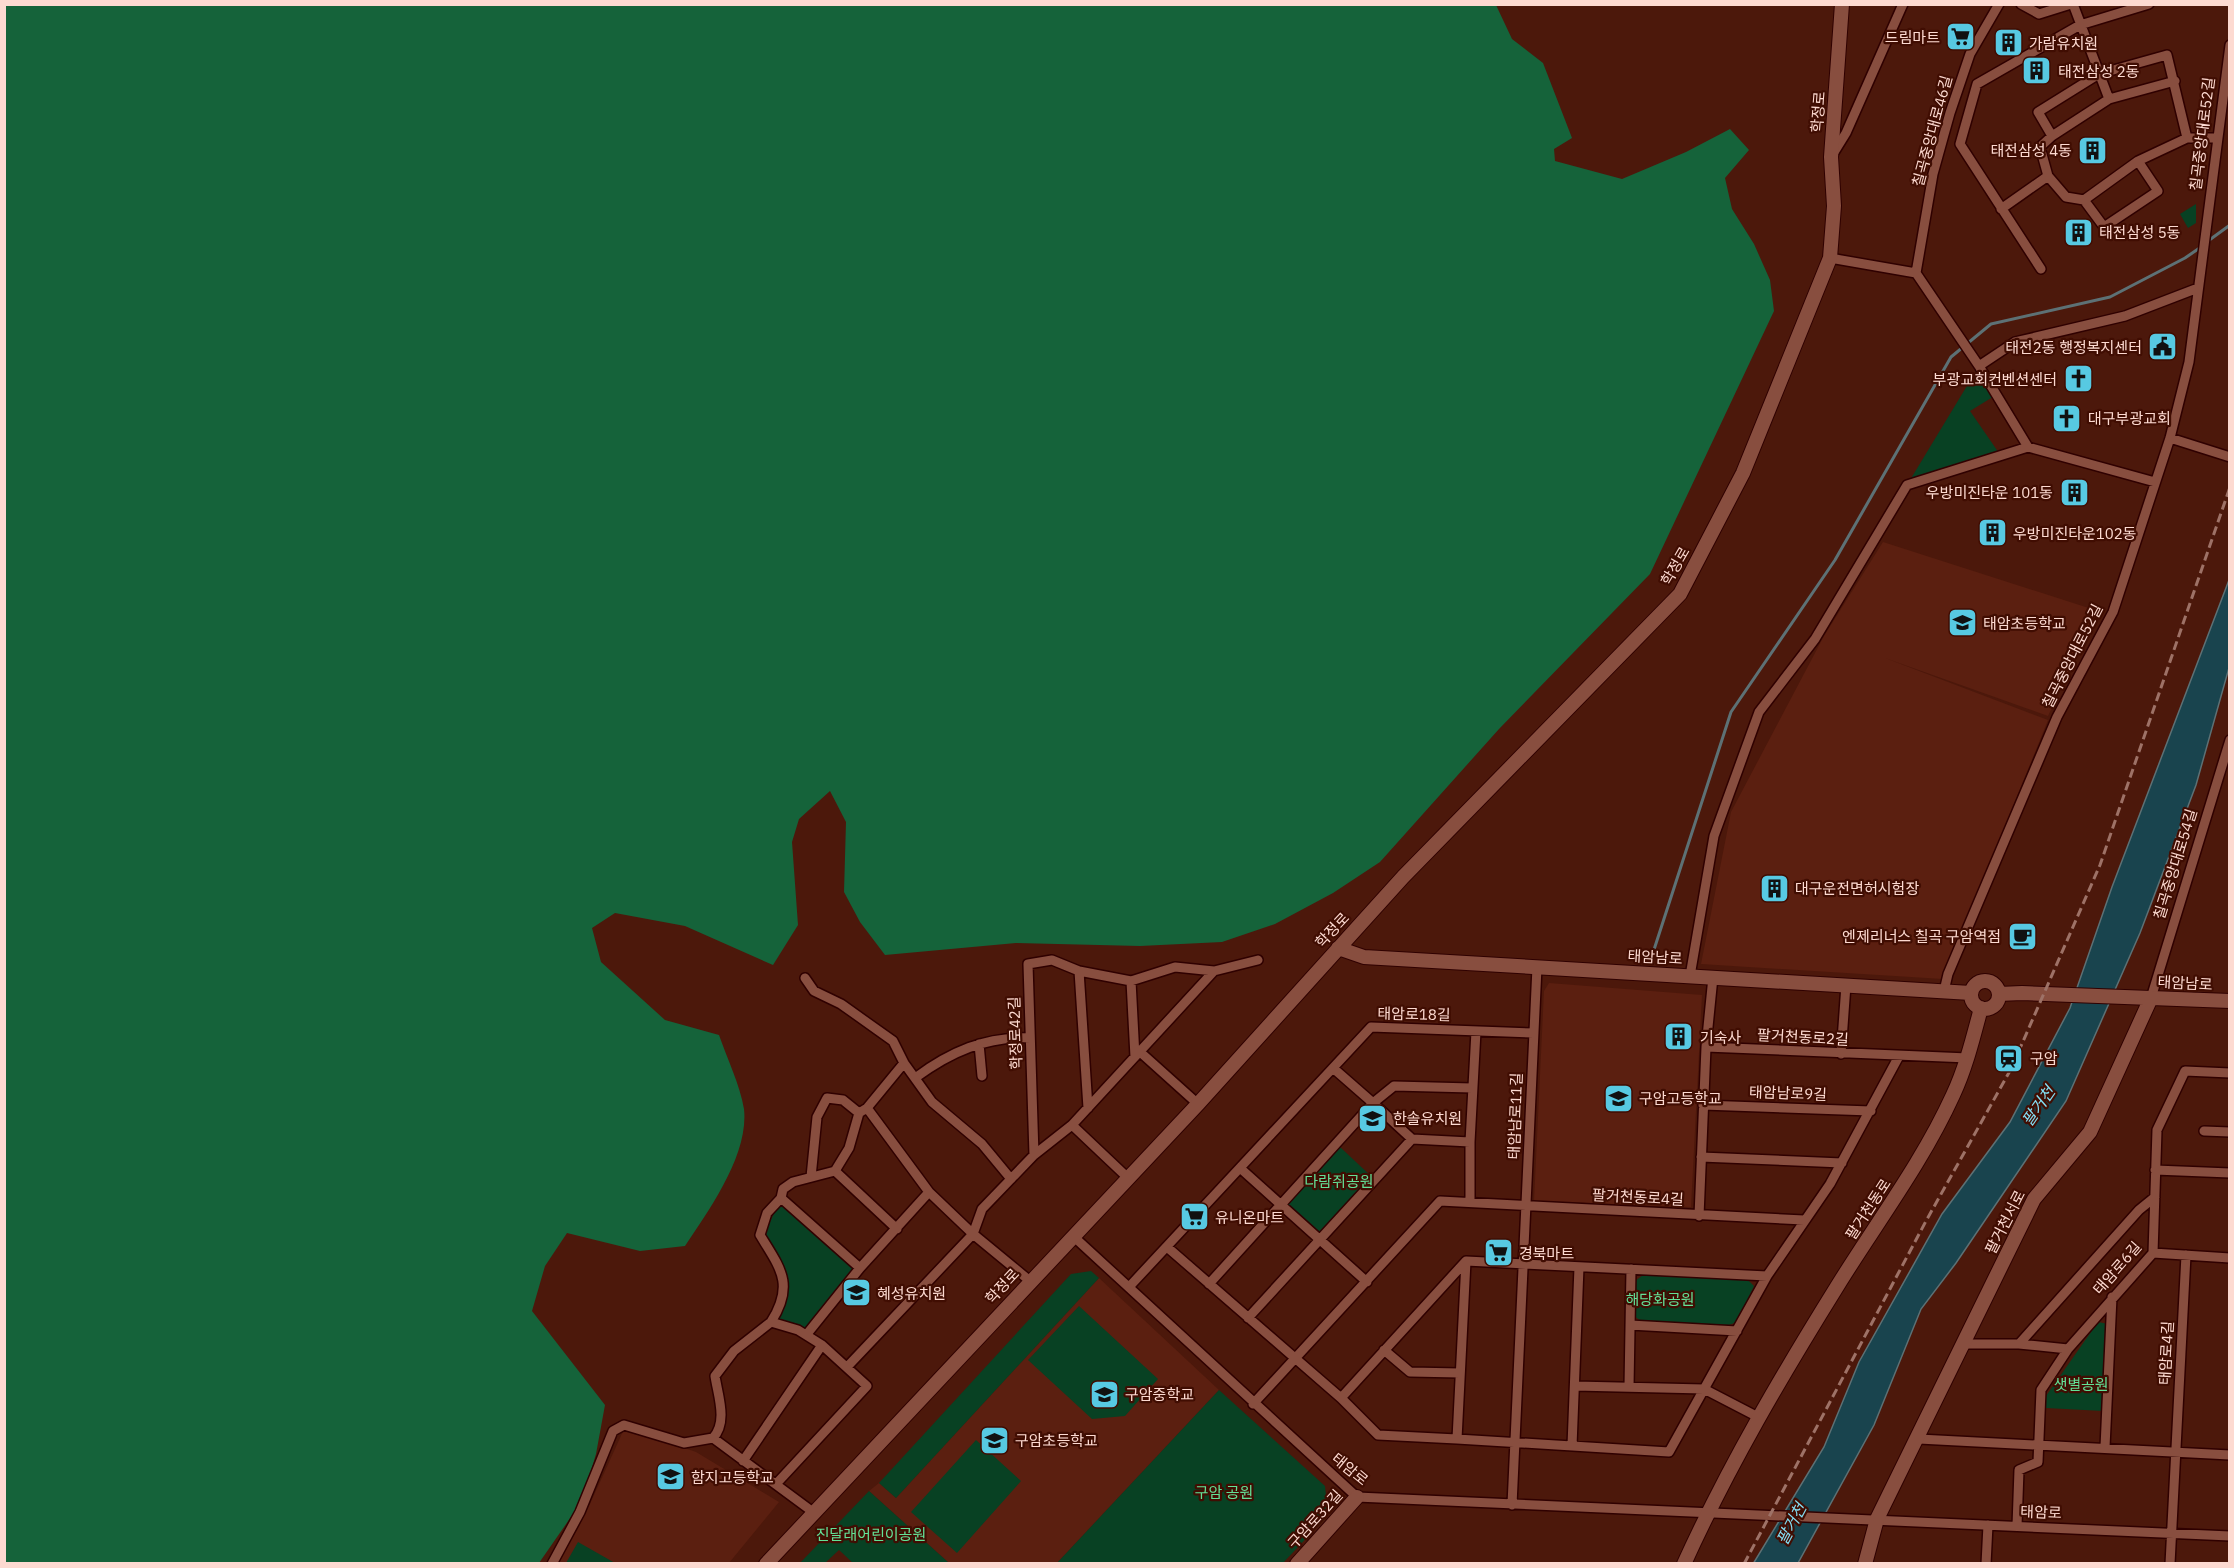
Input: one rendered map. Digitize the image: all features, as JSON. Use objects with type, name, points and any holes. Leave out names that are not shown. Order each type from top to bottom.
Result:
[{"type":"main road","name":"학정로","points":[[766,1563],[1198,1104],[1403,877],[1680,594],[1743,473],[1830,258],[1834,206],[1831,157],[1842,4]]},
{"type":"main road","name":"태암남로","points":[[1338,948],[1364,957],[1971,993]]},
{"type":"main road","points":[[1988,982],[1995,986],[1999,994],[1993,1007],[1981,1008],[1973,1002],[1971,993],[1979,983],[1988,982]]},
{"type":"main road","name":"태암남로","points":[[1999,994],[2229,1001]]},
{"type":"main road","name":"팔거천서로","points":[[1865,1563],[1877,1519],[1919,1439],[2034,1199],[2090,1132],[2145,998]]},
{"type":"main road","name":"팔거천동로","points":[[1684,1563],[1706,1515],[1760,1418],[1839,1284],[1892,1204],[1953,1095],[1968,1058],[1981,1008]]},
{"type":"main road","name":"구암로32길","points":[[1297,1563],[1357,1497]]},
{"type":"street","points":[[1831,157],[1846,133],[1904,4]]},
{"type":"street","name":"칠곡중앙대로46길","points":[[1916,273],[1933,174],[1950,113],[1970,54],[1998,4]]},
{"type":"street","points":[[2021,4],[2039,14],[2072,4],[2109,99]]},
{"type":"street","points":[[2041,269],[1960,144],[1977,84],[2080,25],[2149,4]]},
{"type":"street","name":"칠곡중앙대로52길","points":[[1944,991],[1948,974],[2057,717],[2113,612],[2170,438],[2189,362],[2229,45]]},
{"type":"street","points":[[2052,136],[2038,112],[2099,74],[2167,55],[2187,138]]},
{"type":"street","points":[[2138,161],[2158,191],[2104,227],[2084,200],[2066,197],[2048,176],[2040,147],[2052,136],[2109,99],[2175,81]]},
{"type":"street","points":[[2219,123],[2229,124]]},
{"type":"street","points":[[2084,200],[2138,161],[2187,138],[2217,138]]},
{"type":"street","points":[[2001,209],[2048,176]]},
{"type":"street","points":[[1830,258],[1916,273],[1979,366],[2028,447]]},
{"type":"street","points":[[1979,366],[2015,342],[2125,316],[2198,288]]},
{"type":"street","points":[[2170,438],[2229,457]]},
{"type":"street","points":[[1690,976],[1714,836],[1758,712],[1815,639],[1907,485],[2028,447],[2155,482]]},
{"type":"street","name":"칠곡중앙대로54길","points":[[2145,998],[2229,740]]},
{"type":"street","name":"학정로42길","points":[[1034,1155],[1028,964],[1052,960],[1078,971],[1131,981],[1175,967],[1214,971]]},
{"type":"street","points":[[847,1367],[973,1234],[982,1209],[1034,1155],[1072,1125],[1214,971],[1258,960]]},
{"type":"street","name":"태암남로11길","points":[[1512,1505],[1537,967]]},
{"type":"street","points":[[1078,971],[1088,1108]]},
{"type":"street","points":[[1699,1216],[1706,1047],[1713,977]]},
{"type":"street","points":[[806,978],[814,991],[841,1004],[893,1041],[904,1063],[932,1102],[982,1144],[1011,1179]]},
{"type":"street","points":[[1131,981],[1137,1054],[1198,1104]]},
{"type":"street","points":[[1841,1054],[1846,985]]},
{"type":"street","name":"태암로18길","points":[[1129,1287],[1371,1027],[1534,1033]]},
{"type":"street","points":[[1470,1201],[1470,1142],[1476,1031]]},
{"type":"street","points":[[915,1078],[944,1056],[979,1044],[1010,1037],[1030,1038]]},
{"type":"street","points":[[979,1044],[982,1076]]},
{"type":"street","name":"팔거천동로2길","points":[[1706,1047],[1968,1058]]},
{"type":"street","points":[[1167,1247],[1341,1398],[1378,1435],[1669,1452],[1767,1276],[1842,1163],[1899,1056]]},
{"type":"street","points":[[552,1563],[580,1512],[613,1431],[624,1425],[684,1443],[712,1437],[720,1430],[721,1414],[715,1376],[734,1351],[771,1322],[784,1293],[784,1275],[760,1235],[767,1213],[781,1198],[783,1189],[793,1182],[835,1171],[849,1148],[863,1110],[904,1063]]},
{"type":"street","points":[[1333,1068],[1412,1140],[1470,1142]]},
{"type":"street","name":"태암로6길","points":[[2017,1526],[2019,1470],[2038,1462],[2041,1390],[2067,1349],[2153,1253],[2157,1130],[2185,1071],[2229,1073]]},
{"type":"street","points":[[1209,1284],[1373,1103],[1394,1086],[1472,1088]]},
{"type":"street","points":[[811,1178],[817,1117],[827,1098],[843,1100],[863,1110],[930,1192],[973,1234],[1029,1281]]},
{"type":"street","name":"태암남로9길","points":[[1703,1105],[1871,1111]]},
{"type":"street","points":[[1072,1125],[1128,1178]]},
{"type":"street","points":[[2204,1131],[2229,1132]]},
{"type":"street","points":[[1248,1318],[1412,1140]]},
{"type":"street","points":[[1701,1157],[1842,1163]]},
{"type":"street","points":[[1239,1168],[1367,1282]]},
{"type":"street","points":[[2155,1170],[2229,1173]]},
{"type":"street","points":[[835,1171],[897,1228]]},
{"type":"street","points":[[807,1334],[860,1268],[930,1192]]},
{"type":"street","points":[[2019,1344],[2139,1210],[2155,1197]]},
{"type":"street","points":[[781,1198],[860,1268]]},
{"type":"street","name":"팔거천동로4길","points":[[1253,1404],[1440,1201],[1804,1220]]},
{"type":"street","name":"태암로","points":[[1072,1236],[1357,1497],[1706,1515],[1877,1519],[2229,1536]]},
{"type":"street","points":[[2153,1253],[2229,1258]]},
{"type":"street","name":"태암로4길","points":[[2170,1563],[2186,1255]]},
{"type":"street","points":[[1466,1261],[1523,1266],[1767,1276]]},
{"type":"street","points":[[1341,1398],[1466,1261]]},
{"type":"street","points":[[1457,1439],[1466,1261]]},
{"type":"street","points":[[1572,1446],[1580,1267]]},
{"type":"street","points":[[1629,1387],[1631,1269]]},
{"type":"street","points":[[2105,1447],[2112,1297]]},
{"type":"street","points":[[771,1322],[807,1334],[867,1386],[777,1483]]},
{"type":"street","points":[[1630,1325],[1737,1331]]},
{"type":"street","points":[[1963,1344],[2019,1344],[2067,1349]]},
{"type":"street","points":[[743,1461],[822,1345]]},
{"type":"street","points":[[1384,1350],[1410,1372],[1460,1373]]},
{"type":"street","points":[[1575,1386],[1704,1389],[1760,1418]]},
{"type":"street","points":[[712,1437],[777,1483],[813,1512]]},
{"type":"street","points":[[1919,1439],[2229,1455]]},
{"type":"street","points":[[1986,1563],[1988,1525]]},
{"type":"shaded area","name":"대구운전면허시험장","points":[[1883,542],[2098,611],[2048,716],[1885,658],[2048,720],[1943,979],[1701,964],[1731,812],[1824,636]]},
{"type":"shaded area","name":"구암고등학교","points":[[1549,983],[1702,995],[1691,1207],[1534,1201],[1544,991]]},
{"type":"shaded area","points":[[1099,1278],[1219,1390],[1057,1563],[949,1563],[869,1491],[879,1483],[896,1498]]},
{"type":"shaded area","name":"함지고등학교","points":[[625,1427],[696,1452],[779,1502],[729,1563],[557,1564],[590,1504]]},
{"type":"green space","points":[[5,5],[1496,5],[1512,39],[1543,63],[1572,138],[1554,149],[1555,161],[1622,179],[1686,152],[1730,129],[1749,150],[1725,178],[1732,209],[1754,244],[1770,280],[1774,311],[1650,574],[1499,729],[1380,862],[1333,893],[1275,924],[1222,942],[1140,946],[1016,943],[885,955],[860,922],[844,892],[846,822],[830,791],[799,819],[792,842],[798,925],[773,965],[685,926],[615,913],[592,928],[601,962],[665,1020],[719,1035],[742,1100],[744,1127],[734,1163],[716,1199],[685,1246],[640,1251],[567,1233],[545,1266],[532,1311],[605,1405],[596,1454],[582,1501],[539,1563],[5,1564]]},
{"type":"green space","points":[[2196,204],[2196,223],[2188,228],[2180,214]]},
{"type":"green space","points":[[1979,366],[1996,395],[1970,411],[2001,456],[1907,485]]},
{"type":"green space","name":"다람쥐공원","points":[[1339,1146],[1373,1178],[1320,1235],[1286,1206]]},
{"type":"green space","points":[[780,1202],[856,1269],[806,1329],[774,1319],[784,1294],[763,1235]]},
{"type":"green space","points":[[1091,1271],[1099,1278],[896,1498],[879,1483],[1071,1274]]},
{"type":"green space","name":"해당화공원","points":[[1643,1275],[1747,1279],[1754,1286],[1737,1322],[1729,1325],[1644,1323],[1634,1316],[1635,1281]]},
{"type":"green space","points":[[1079,1306],[1158,1379],[1125,1416],[1092,1419],[1028,1360]]},
{"type":"green space","name":"샛별공원","points":[[2098,1322],[2108,1324],[2103,1411],[2046,1408],[2046,1396]]},
{"type":"green space","name":"구암 공원","points":[[1219,1390],[1325,1486],[1328,1515],[1283,1563],[1057,1563]]},
{"type":"green space","points":[[976,1440],[1021,1481],[957,1553],[911,1512]]},
{"type":"green space","name":"진달래어린이공원","points":[[869,1491],[949,1563],[853,1563],[839,1550],[825,1563],[800,1563]]},
{"type":"green space","points":[[578,1542],[615,1563],[566,1563]]},
{"type":"water","name":"팔거천","points":[[2229,580],[2229,668],[2196,785],[2140,933],[2066,1101],[1956,1263],[1921,1309],[1874,1425],[1798,1563],[1753,1564],[1824,1447],[1859,1362],[1942,1214],[2010,1122],[2070,1008],[2112,887]]},
{"type":"waterway","points":[[2208,241],[2230,225]]},
{"type":"waterway","points":[[1650,962],[1731,712],[1835,560],[1951,357],[1991,324],[2110,297],[2185,258],[2201,247]]},
{"type":"railway","points":[[1744,1564],[1926,1221],[2011,1069],[2100,865],[2230,487]]},
{"type":"place","name":"드림마트","points":[[1961,37]]},
{"type":"place","name":"가람유치원","points":[[2008,43]]},
{"type":"place","name":"태전삼성 2동","points":[[2037,71]]},
{"type":"place","name":"태전삼성 4동","points":[[2093,150]]},
{"type":"place","name":"태전삼성 5동","points":[[2078,232]]},
{"type":"place","name":"태전2동 행정복지센터","points":[[2163,347]]},
{"type":"place","name":"부광교회컨벤션센터","points":[[2078,379]]},
{"type":"place","name":"대구부광교회","points":[[2067,418]]},
{"type":"place","name":"우방미진타운 101동","points":[[2074,492]]},
{"type":"place","name":"우방미진타운102동","points":[[1992,533]]},
{"type":"place","name":"태암초등학교","points":[[1962,623]]},
{"type":"place","name":"대구운전면허시험장","points":[[1774,888]]},
{"type":"place","name":"엔제리너스 칠곡 구암역점","points":[[2022,936]]},
{"type":"place","name":"기숙사","points":[[1679,1037]]},
{"type":"place","name":"구암","points":[[2009,1058]]},
{"type":"place","name":"구암고등학교","points":[[1618,1098]]},
{"type":"place","name":"한솔유치원","points":[[1372,1118]]},
{"type":"place","name":"유니온마트","points":[[1194,1217]]},
{"type":"place","name":"경북마트","points":[[1498,1253]]},
{"type":"place","name":"혜성유치원","points":[[856,1293]]},
{"type":"place","name":"구암중학교","points":[[1104,1394]]},
{"type":"place","name":"구암초등학교","points":[[994,1440]]},
{"type":"place","name":"함지고등학교","points":[[670,1477]]}]
